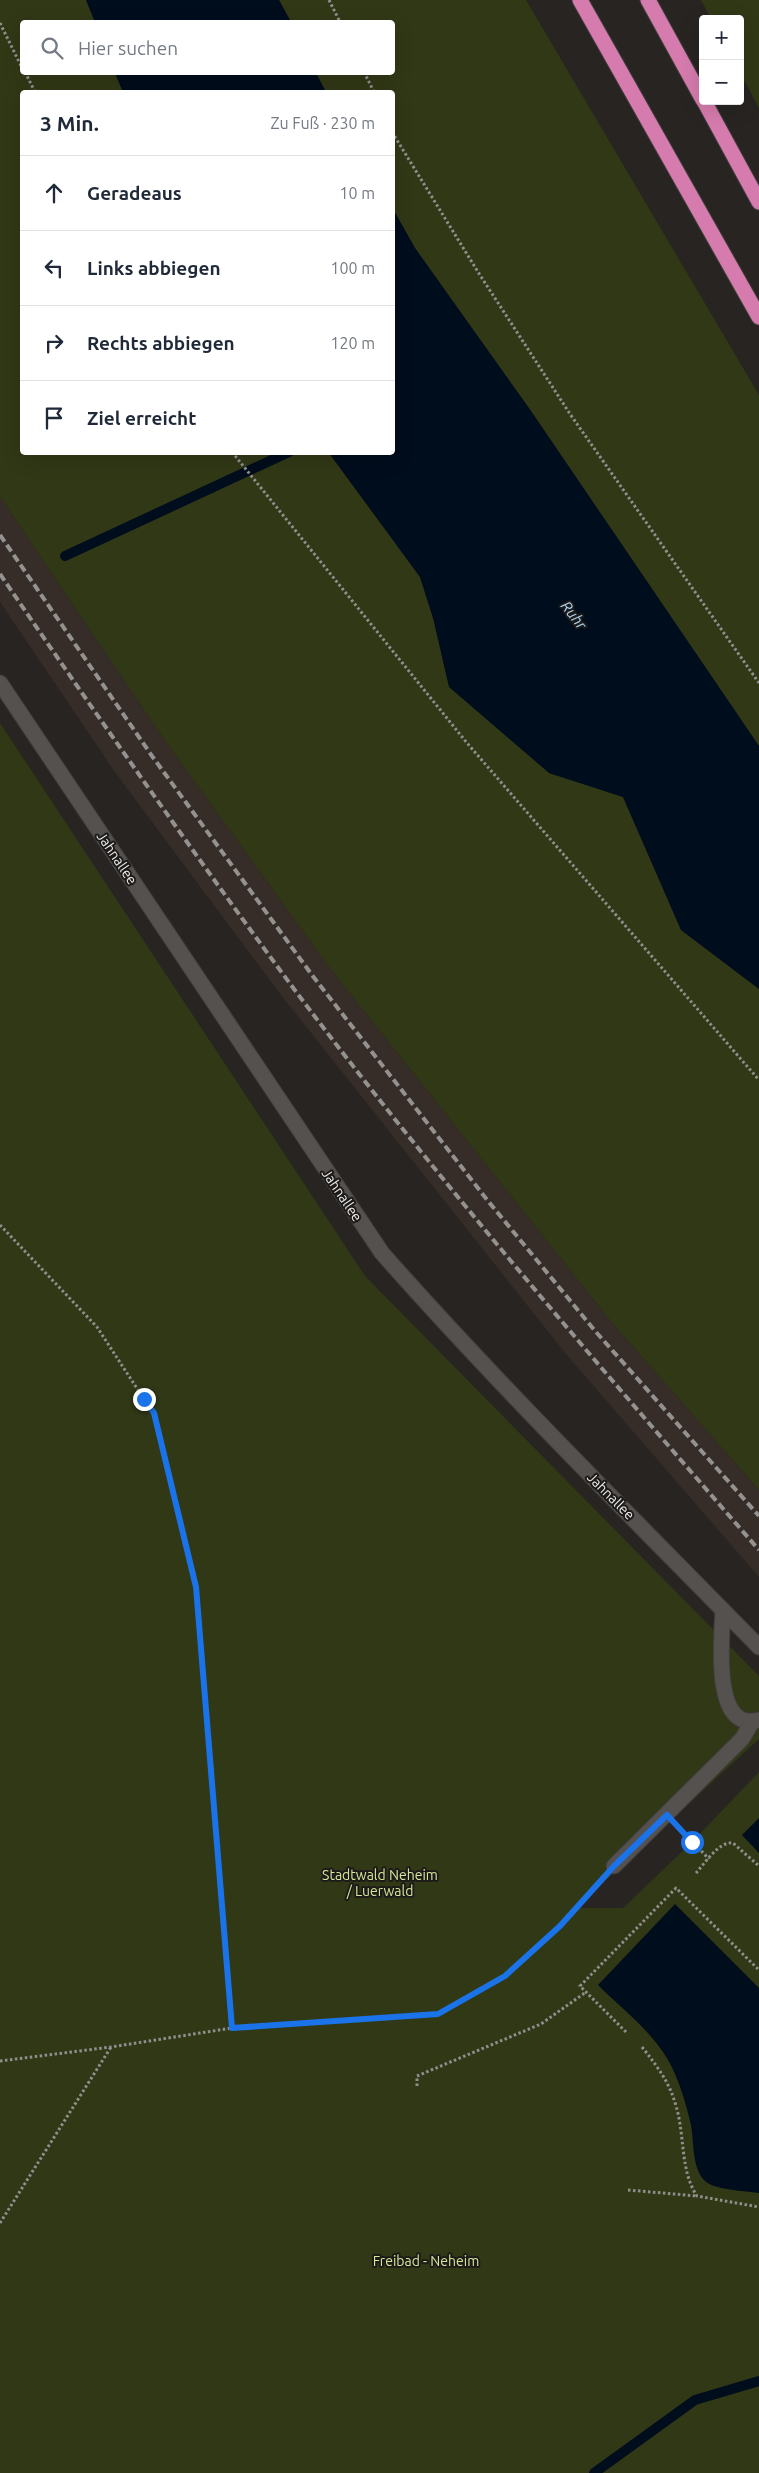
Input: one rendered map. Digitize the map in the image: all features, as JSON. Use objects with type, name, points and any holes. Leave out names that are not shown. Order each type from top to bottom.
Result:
[{"type":"highway","points":[[580,0],[759,317]]},
{"type":"highway","points":[[648,0],[699,93]]},
{"type":"highway","points":[[706,105],[759,202]]},
{"type":"street","name":"Jahnallee","points":[[0,683],[382,1253],[422,1299],[586,1472],[759,1647]]},
{"type":"street","points":[[614,1866],[742,1739],[756,1721],[737,1716],[726,1700],[720,1670],[723,1610]]},
{"type":"path","points":[[329,0],[339,20]]},
{"type":"path","points":[[0,23],[20,64]]},
{"type":"path","points":[[26,75],[34,90]]},
{"type":"path","points":[[366,75],[373,90]]},
{"type":"path","points":[[395,137],[478,272],[570,414],[759,683]]},
{"type":"path","points":[[234,455],[467,743],[759,1080]]},
{"type":"path","points":[[0,1225],[96,1327],[154,1413],[196,1587],[232,2028]]},
{"type":"path","points":[[667,1815],[709,1859]]},
{"type":"path","points":[[696,1873],[725,1843],[733,1843],[759,1866]]},
{"type":"path","points":[[0,2061],[111,2047],[232,2028],[438,2014],[505,1976],[560,1926],[614,1866]]},
{"type":"path","points":[[626,2032],[580,1986],[676,1888],[759,1970]]},
{"type":"path","points":[[417,2086],[417,2076],[541,2024],[586,1992]]},
{"type":"path","points":[[0,2223],[111,2047]]},
{"type":"path","points":[[642,2047],[659,2068],[672,2093],[680,2122],[689,2184],[697,2196]]},
{"type":"path","points":[[628,2190],[697,2196],[759,2207]]},
{"type":"shaded area","points":[[0,497],[168,745],[329,967],[613,1324],[759,1490],[759,1577],[566,1354],[281,995],[117,775],[0,602]]},
{"type":"green space","points":[[0,0],[86,0],[94,20],[20,20],[20,75],[116,75],[122,90],[20,90],[20,455],[330,455],[420,577],[433,618],[549,773],[623,797],[681,930],[759,989],[759,1490],[613,1324],[329,967],[168,745],[0,497]]},
{"type":"green space","points":[[279,0],[526,0],[759,395],[759,746],[531,411],[415,248],[395,213],[395,90],[325,90],[317,75],[395,75],[395,20],[290,20]]},
{"type":"green space","points":[[701,0],[759,0],[759,108],[744,80],[744,15],[709,15]]},
{"type":"green space","points":[[0,723],[365,1276],[759,1676],[759,1739],[576,1908],[623,1908],[692,1842],[759,1772],[759,2473],[0,2473]]},
{"type":"water","points":[[86,0],[279,0],[290,20],[94,20]]},
{"type":"water","points":[[116,75],[317,75],[325,90],[122,90]]},
{"type":"water","name":"Ruhr","points":[[395,213],[415,248],[531,411],[759,746],[759,989],[681,930],[623,797],[549,773],[449,687],[433,618],[420,577],[330,455],[395,455]]},
{"type":"water","points":[[759,1818],[759,1853],[742,1835]]},
{"type":"water","points":[[675,1904],[759,1988],[759,2193],[714,2186],[700,2175],[695,2161],[691,2125],[684,2099],[678,2080],[668,2060],[641,2026],[598,1985]]},
{"type":"waterway","points":[[65,556],[283,455]]},
{"type":"waterway","points":[[594,2473],[695,2400],[759,2381]]},
{"type":"railway","points":[[0,535],[152,756],[312,975],[488,1201],[596,1332],[759,1516]]},
{"type":"railway","points":[[0,574],[107,730],[180,832],[291,985],[347,1058],[520,1272],[759,1550]]},
{"type":"route","points":[[144,1399],[154,1413],[196,1587],[232,2028],[438,2014],[505,1976],[560,1926],[614,1866],[667,1815],[692,1842]]},
{"type":"park label","name":"Stadtwald Neheim / Luerwald","points":[[380,1884]]},
{"type":"park label","name":"Freibad - Neheim","points":[[426,2261]]}]
